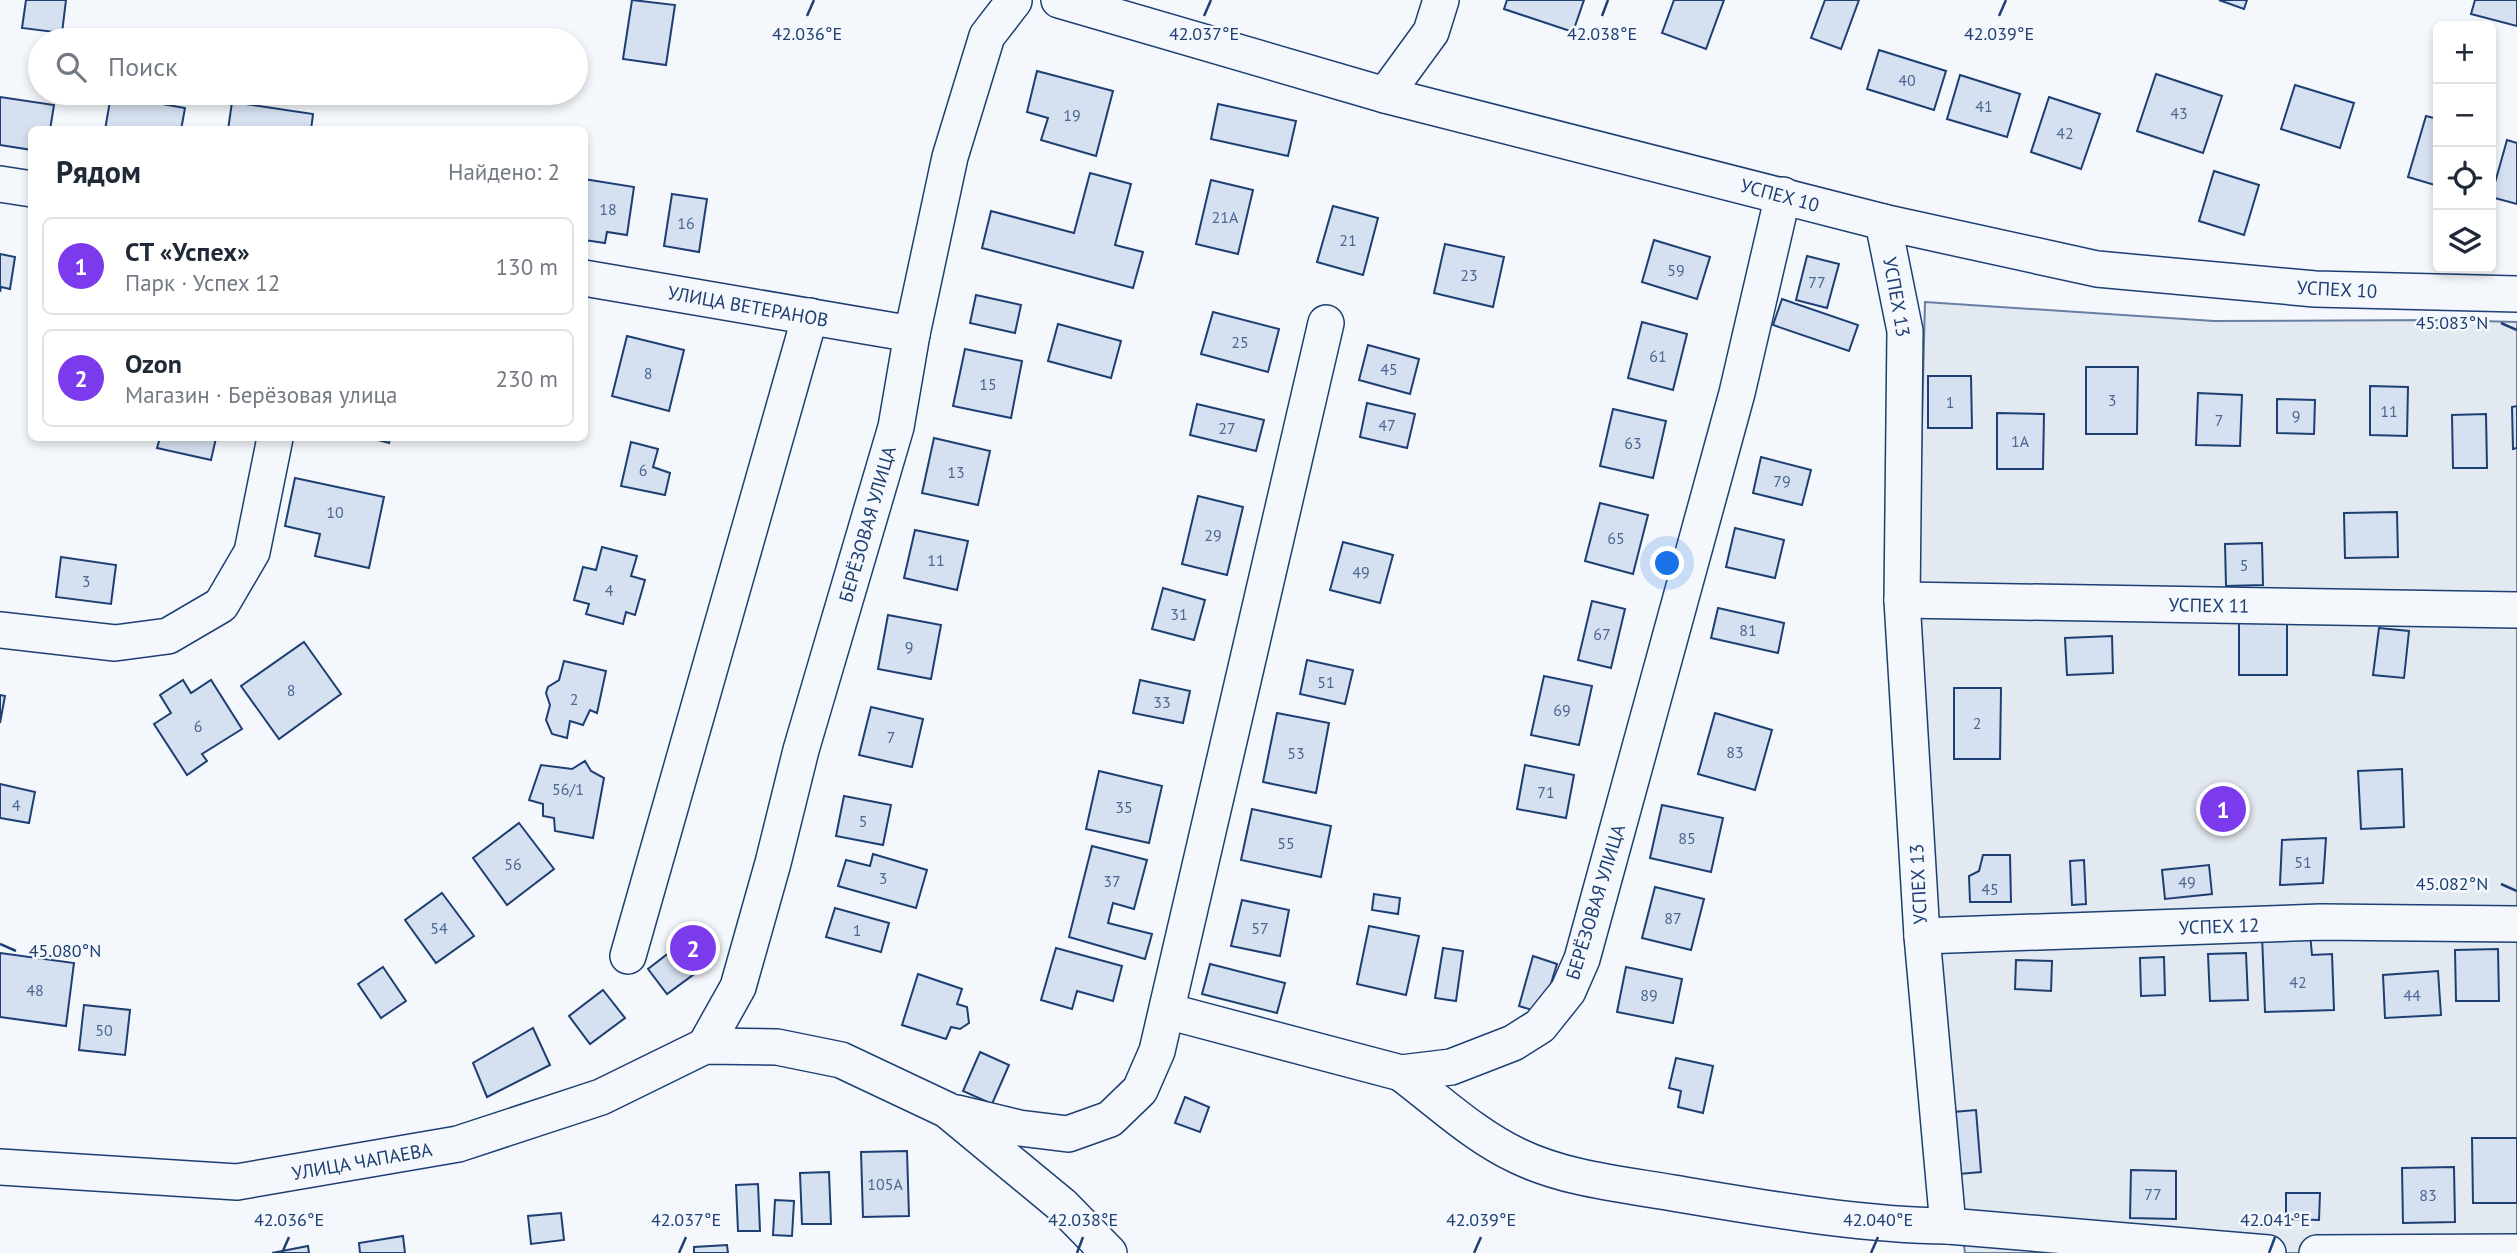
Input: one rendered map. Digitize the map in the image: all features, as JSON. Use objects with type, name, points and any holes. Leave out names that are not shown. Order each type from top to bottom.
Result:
[{"type":"street","points":[[1014,0],[1040,0]]},
{"type":"street","name":"БЕРЁЗОВАЯ УЛИЦА","points":[[705,1046],[738,987],[801,750],[896,427],[912,334],[950,157],[987,36],[1014,0]]},
{"type":"street","name":"УСПЕХ 10","points":[[1059,0],[1385,95],[1883,222],[2097,269],[2315,289],[2517,294]]},
{"type":"street","points":[[1385,95],[1431,32],[1441,0]]},
{"type":"street","points":[[0,184],[28,188]]},
{"type":"street","name":"БЕРЁЗОВАЯ УЛИЦА","points":[[1167,1011],[1401,1073],[1451,1067],[1513,1043],[1540,1026],[1568,991],[1582,959],[1737,393],[1783,195]]},
{"type":"street","name":"УСПЕХ 13","points":[[1883,222],[1905,331],[1902,600],[1922,936],[1948,1226]]},
{"type":"street","name":"УЛИЦА ВЕТЕРАНОВ","points":[[588,279],[912,334]]},
{"type":"street","points":[[628,956],[810,316]]},
{"type":"street","points":[[705,1046],[778,1047],[841,1060],[947,1110],[1019,1128],[1068,1134],[1110,1119],[1140,1090],[1157,1051],[1167,1011],[1326,323]]},
{"type":"street","points":[[0,630],[115,643],[168,636],[221,605],[252,552],[274,441]]},
{"type":"street","name":"УСПЕХ 11","points":[[1902,600],[2517,610]]},
{"type":"street","name":"УСПЕХ 12","points":[[1922,936],[2321,922],[2517,924]]},
{"type":"street","name":"УЛИЦА ЧАПАЕВА","points":[[0,1167],[237,1182],[389,1156],[458,1144],[601,1097],[705,1046]]},
{"type":"street","points":[[1401,1073],[1468,1125],[1517,1156],[1572,1176],[1894,1225],[1948,1226],[2268,1253]]},
{"type":"street","points":[[947,1110],[1063,1206],[1109,1253]]},
{"type":"street","points":[[2317,1253],[2517,1252]]},
{"type":"shaded area","points":[[1925,302],[2214,321],[2517,322],[2517,1253],[1965,1253],[1957,1196],[1917,619]]},
{"type":"building","points":[[26,0],[66,0],[63,28],[22,28]]},
{"type":"building","points":[[632,0],[675,5],[666,65],[623,59]]},
{"type":"building","points":[[1507,0],[1584,0],[1573,32],[1504,9]]},
{"type":"building","points":[[1674,0],[1724,0],[1706,49],[1662,33]]},
{"type":"building","points":[[1825,0],[1859,0],[1841,49],[1811,38]]},
{"type":"building","points":[[2219,0],[2247,0],[2244,9]]},
{"type":"building","points":[[2475,0],[2517,0],[2517,26],[2471,14]]},
{"type":"building","points":[[1879,50],[1946,71],[1934,110],[1867,89]]},
{"type":"building","points":[[1037,71],[1113,91],[1096,156],[1041,140],[1048,118],[1027,112]]},
{"type":"building","points":[[2156,74],[2222,96],[2203,153],[2137,131]]},
{"type":"building","points":[[1960,75],[2020,94],[2007,137],[1947,119]]},
{"type":"building","points":[[2295,85],[2354,103],[2340,148],[2281,129]]},
{"type":"building","points":[[0,97],[28,101],[28,105],[54,105],[51,126],[28,126],[28,149],[0,145]]},
{"type":"building","points":[[2049,97],[2100,114],[2081,169],[2031,152]]},
{"type":"building","points":[[1218,104],[1296,121],[1288,156],[1211,139]]},
{"type":"building","points":[[109,105],[168,105],[185,108],[182,126],[106,126]]},
{"type":"building","points":[[232,105],[252,105],[313,114],[312,126],[229,126]]},
{"type":"building","points":[[2426,116],[2433,118],[2433,184],[2408,177]]},
{"type":"building","points":[[2507,140],[2517,143],[2517,204],[2496,198],[2496,179]]},
{"type":"building","points":[[2214,171],[2259,185],[2244,235],[2199,221]]},
{"type":"building","points":[[1090,173],[1131,184],[1115,245],[1143,252],[1133,288],[982,248],[991,211],[1074,233]]},
{"type":"building","points":[[588,180],[634,187],[627,235],[607,232],[605,243],[588,241]]},
{"type":"building","points":[[1211,180],[1253,190],[1238,254],[1196,244]]},
{"type":"building","points":[[672,194],[707,199],[699,252],[664,246]]},
{"type":"building","points":[[1333,206],[1378,218],[1363,275],[1317,262]]},
{"type":"building","points":[[1654,240],[1710,257],[1697,299],[1642,282]]},
{"type":"building","points":[[1445,244],[1504,257],[1493,307],[1434,293]]},
{"type":"building","points":[[0,254],[15,257],[10,289],[1,287],[0,292]]},
{"type":"building","points":[[1807,256],[1839,264],[1827,308],[1796,300]]},
{"type":"building","points":[[976,295],[1021,305],[1015,333],[970,323]]},
{"type":"building","points":[[1782,299],[1858,325],[1849,351],[1773,325]]},
{"type":"building","points":[[1213,312],[1279,329],[1268,372],[1201,354]]},
{"type":"building","points":[[1642,322],[1687,334],[1673,390],[1628,378]]},
{"type":"building","points":[[1058,324],[1121,341],[1111,378],[1048,361]]},
{"type":"building","points":[[627,336],[684,350],[669,411],[612,396]]},
{"type":"building","points":[[1368,345],[1419,359],[1410,394],[1359,380]]},
{"type":"building","points":[[965,349],[1022,361],[1011,418],[953,406]]},
{"type":"building","points":[[2086,367],[2138,367],[2137,434],[2086,434]]},
{"type":"building","points":[[1928,376],[1971,376],[1972,428],[1928,428]]},
{"type":"building","points":[[2370,386],[2408,387],[2407,436],[2370,435]]},
{"type":"building","points":[[2198,393],[2242,395],[2240,446],[2196,445]]},
{"type":"building","points":[[2277,399],[2315,400],[2314,434],[2277,433]]},
{"type":"building","points":[[1367,403],[1415,414],[1407,448],[1360,437]]},
{"type":"building","points":[[1197,404],[1264,420],[1256,451],[1190,435]]},
{"type":"building","points":[[2517,406],[2517,448],[2513,449],[2512,407]]},
{"type":"building","points":[[1613,409],[1666,421],[1653,478],[1600,466]]},
{"type":"building","points":[[1997,413],[2044,414],[2043,469],[1997,469]]},
{"type":"building","points":[[2486,414],[2487,468],[2453,468],[2452,415]]},
{"type":"building","points":[[934,438],[990,451],[978,505],[922,493]]},
{"type":"building","points":[[159,441],[215,441],[211,460],[157,448]]},
{"type":"building","points":[[631,442],[658,449],[653,467],[670,473],[665,495],[621,486]]},
{"type":"building","points":[[1761,457],[1811,470],[1802,505],[1753,493]]},
{"type":"building","points":[[295,478],[384,497],[369,568],[315,556],[320,534],[285,526]]},
{"type":"building","points":[[1198,496],[1243,507],[1227,575],[1182,564]]},
{"type":"building","points":[[1600,503],[1648,515],[1633,574],[1585,561]]},
{"type":"building","points":[[2397,512],[2398,557],[2345,558],[2344,513]]},
{"type":"building","points":[[1735,528],[1784,540],[1775,578],[1726,567]]},
{"type":"building","points":[[915,530],[968,541],[957,590],[904,578]]},
{"type":"building","points":[[1343,542],[1393,555],[1380,603],[1330,590]]},
{"type":"building","points":[[2262,543],[2263,585],[2226,586],[2225,544]]},
{"type":"building","points":[[602,547],[637,556],[631,576],[645,580],[635,615],[626,612],[623,624],[586,614],[589,604],[574,600],[583,567],[596,570]]},
{"type":"building","points":[[61,557],[116,565],[111,604],[56,597]]},
{"type":"building","points":[[1163,588],[1205,600],[1194,640],[1152,629]]},
{"type":"building","points":[[1592,601],[1625,609],[1611,668],[1578,660]]},
{"type":"building","points":[[1718,608],[1784,623],[1778,653],[1711,638]]},
{"type":"building","points":[[888,615],[941,625],[931,679],[878,669]]},
{"type":"building","points":[[2239,618],[2287,618],[2287,675],[2239,675]]},
{"type":"building","points":[[2379,628],[2409,631],[2404,678],[2373,675]]},
{"type":"building","points":[[2112,636],[2113,673],[2067,675],[2065,638]]},
{"type":"building","points":[[304,642],[341,694],[279,739],[241,686]]},
{"type":"building","points":[[1307,660],[1353,670],[1345,704],[1300,694]]},
{"type":"building","points":[[564,661],[606,671],[597,713],[590,710],[583,725],[570,721],[567,738],[552,734],[546,720],[550,705],[546,693],[548,687],[559,680]]},
{"type":"building","points":[[1544,676],[1592,686],[1579,745],[1531,735]]},
{"type":"building","points":[[183,680],[191,693],[211,680],[242,729],[202,754],[207,761],[187,775],[154,724],[171,713],[160,695]]},
{"type":"building","points":[[1140,680],[1190,691],[1183,723],[1133,713]]},
{"type":"building","points":[[1954,688],[2001,688],[2000,759],[1954,759]]},
{"type":"building","points":[[0,695],[5,696],[0,723]]},
{"type":"building","points":[[871,707],[923,719],[912,767],[859,755]]},
{"type":"building","points":[[1277,713],[1329,723],[1316,793],[1263,782]]},
{"type":"building","points":[[1715,713],[1772,730],[1755,790],[1698,774]]},
{"type":"building","points":[[585,761],[591,771],[604,778],[593,838],[555,831],[554,818],[543,816],[543,804],[529,800],[541,765],[572,769]]},
{"type":"building","points":[[1525,765],[1574,775],[1566,818],[1517,809]]},
{"type":"building","points":[[2402,769],[2404,827],[2361,829],[2358,771]]},
{"type":"building","points":[[1099,771],[1162,786],[1149,843],[1086,829]]},
{"type":"building","points":[[0,784],[35,792],[29,823],[0,818]]},
{"type":"building","points":[[844,796],[891,805],[883,845],[836,836]]},
{"type":"building","points":[[1662,805],[1723,818],[1711,872],[1650,858]]},
{"type":"building","points":[[1252,809],[1331,826],[1321,877],[1241,860]]},
{"type":"building","points":[[519,823],[554,869],[507,905],[473,858]]},
{"type":"building","points":[[2326,838],[2323,883],[2280,885],[2282,840]]},
{"type":"building","points":[[1092,846],[1147,860],[1134,909],[1113,903],[1108,923],[1152,934],[1145,959],[1069,937]]},
{"type":"building","points":[[873,854],[927,870],[916,908],[838,886],[846,860],[870,866]]},
{"type":"building","points":[[1983,855],[2010,855],[2011,902],[1970,902],[1969,876],[1979,871]]},
{"type":"building","points":[[2084,860],[2086,904],[2072,905],[2070,861]]},
{"type":"building","points":[[2209,865],[2212,894],[2165,899],[2162,870]]},
{"type":"building","points":[[1655,887],[1704,899],[1691,950],[1642,938]]},
{"type":"building","points":[[442,893],[474,936],[436,963],[405,920]]},
{"type":"building","points":[[1374,894],[1400,898],[1398,914],[1372,910]]},
{"type":"building","points":[[1242,900],[1289,910],[1280,956],[1231,946]]},
{"type":"building","points":[[835,908],[889,923],[881,952],[826,937]]},
{"type":"building","points":[[1369,926],[1419,936],[1406,995],[1357,984]]},
{"type":"building","points":[[696,932],[716,958],[667,994],[648,969]]},
{"type":"building","points":[[2310,933],[2312,955],[2332,954],[2334,1010],[2265,1012],[2262,935]]},
{"type":"building","points":[[1056,948],[1122,966],[1113,1001],[1077,991],[1072,1009],[1041,1000]]},
{"type":"building","points":[[1443,948],[1463,951],[1456,1001],[1435,998]]},
{"type":"building","points":[[2498,949],[2499,1001],[2456,1001],[2455,950]]},
{"type":"building","points":[[0,953],[74,963],[66,1026],[0,1017]]},
{"type":"building","points":[[2246,953],[2248,1000],[2210,1001],[2208,954]]},
{"type":"building","points":[[1533,956],[1557,964],[1542,1013],[1519,1006]]},
{"type":"building","points":[[2164,957],[2165,995],[2141,996],[2140,958]]},
{"type":"building","points":[[2016,960],[2052,961],[2051,991],[2015,989]]},
{"type":"building","points":[[1210,964],[1285,983],[1277,1013],[1202,994]]},
{"type":"building","points":[[383,967],[406,1001],[381,1018],[358,984]]},
{"type":"building","points":[[1626,967],[1682,979],[1673,1023],[1617,1012]]},
{"type":"building","points":[[2438,971],[2441,1015],[2385,1018],[2383,975]]},
{"type":"building","points":[[918,974],[962,989],[957,1004],[967,1007],[969,1023],[960,1029],[951,1027],[946,1039],[902,1025]]},
{"type":"building","points":[[603,990],[625,1018],[590,1044],[569,1016]]},
{"type":"building","points":[[84,1005],[130,1010],[125,1055],[79,1050]]},
{"type":"building","points":[[533,1028],[550,1065],[487,1097],[473,1063]]},
{"type":"building","points":[[980,1052],[1009,1065],[992,1104],[963,1091]]},
{"type":"building","points":[[1676,1058],[1713,1066],[1703,1113],[1678,1107],[1681,1091],[1669,1088]]},
{"type":"building","points":[[1185,1097],[1209,1107],[1200,1132],[1175,1123]]},
{"type":"building","points":[[1976,1110],[1981,1172],[1959,1174],[1953,1112]]},
{"type":"building","points":[[2472,1138],[2517,1138],[2517,1203],[2473,1203]]},
{"type":"building","points":[[907,1151],[909,1216],[863,1217],[861,1152]]},
{"type":"building","points":[[2454,1167],[2455,1222],[2403,1223],[2402,1168]]},
{"type":"building","points":[[2131,1170],[2176,1171],[2176,1219],[2130,1218]]},
{"type":"building","points":[[829,1172],[831,1224],[802,1224],[800,1173]]},
{"type":"building","points":[[758,1184],[760,1231],[738,1231],[736,1185]]},
{"type":"building","points":[[2286,1193],[2320,1193],[2319,1220],[2286,1219]]},
{"type":"building","points":[[775,1200],[794,1201],[792,1236],[773,1235]]},
{"type":"building","points":[[561,1213],[564,1240],[531,1244],[528,1216]]},
{"type":"building","points":[[403,1236],[405,1253],[360,1253],[359,1243]]},
{"type":"building","points":[[727,1245],[728,1253],[694,1253],[694,1247]]},
{"type":"building","points":[[308,1246],[309,1253],[272,1253]]},
{"type":"place","name":"СТ «Успех»","points":[[2223,809]]},
{"type":"place","name":"Ozon","points":[[693,948]]}]
